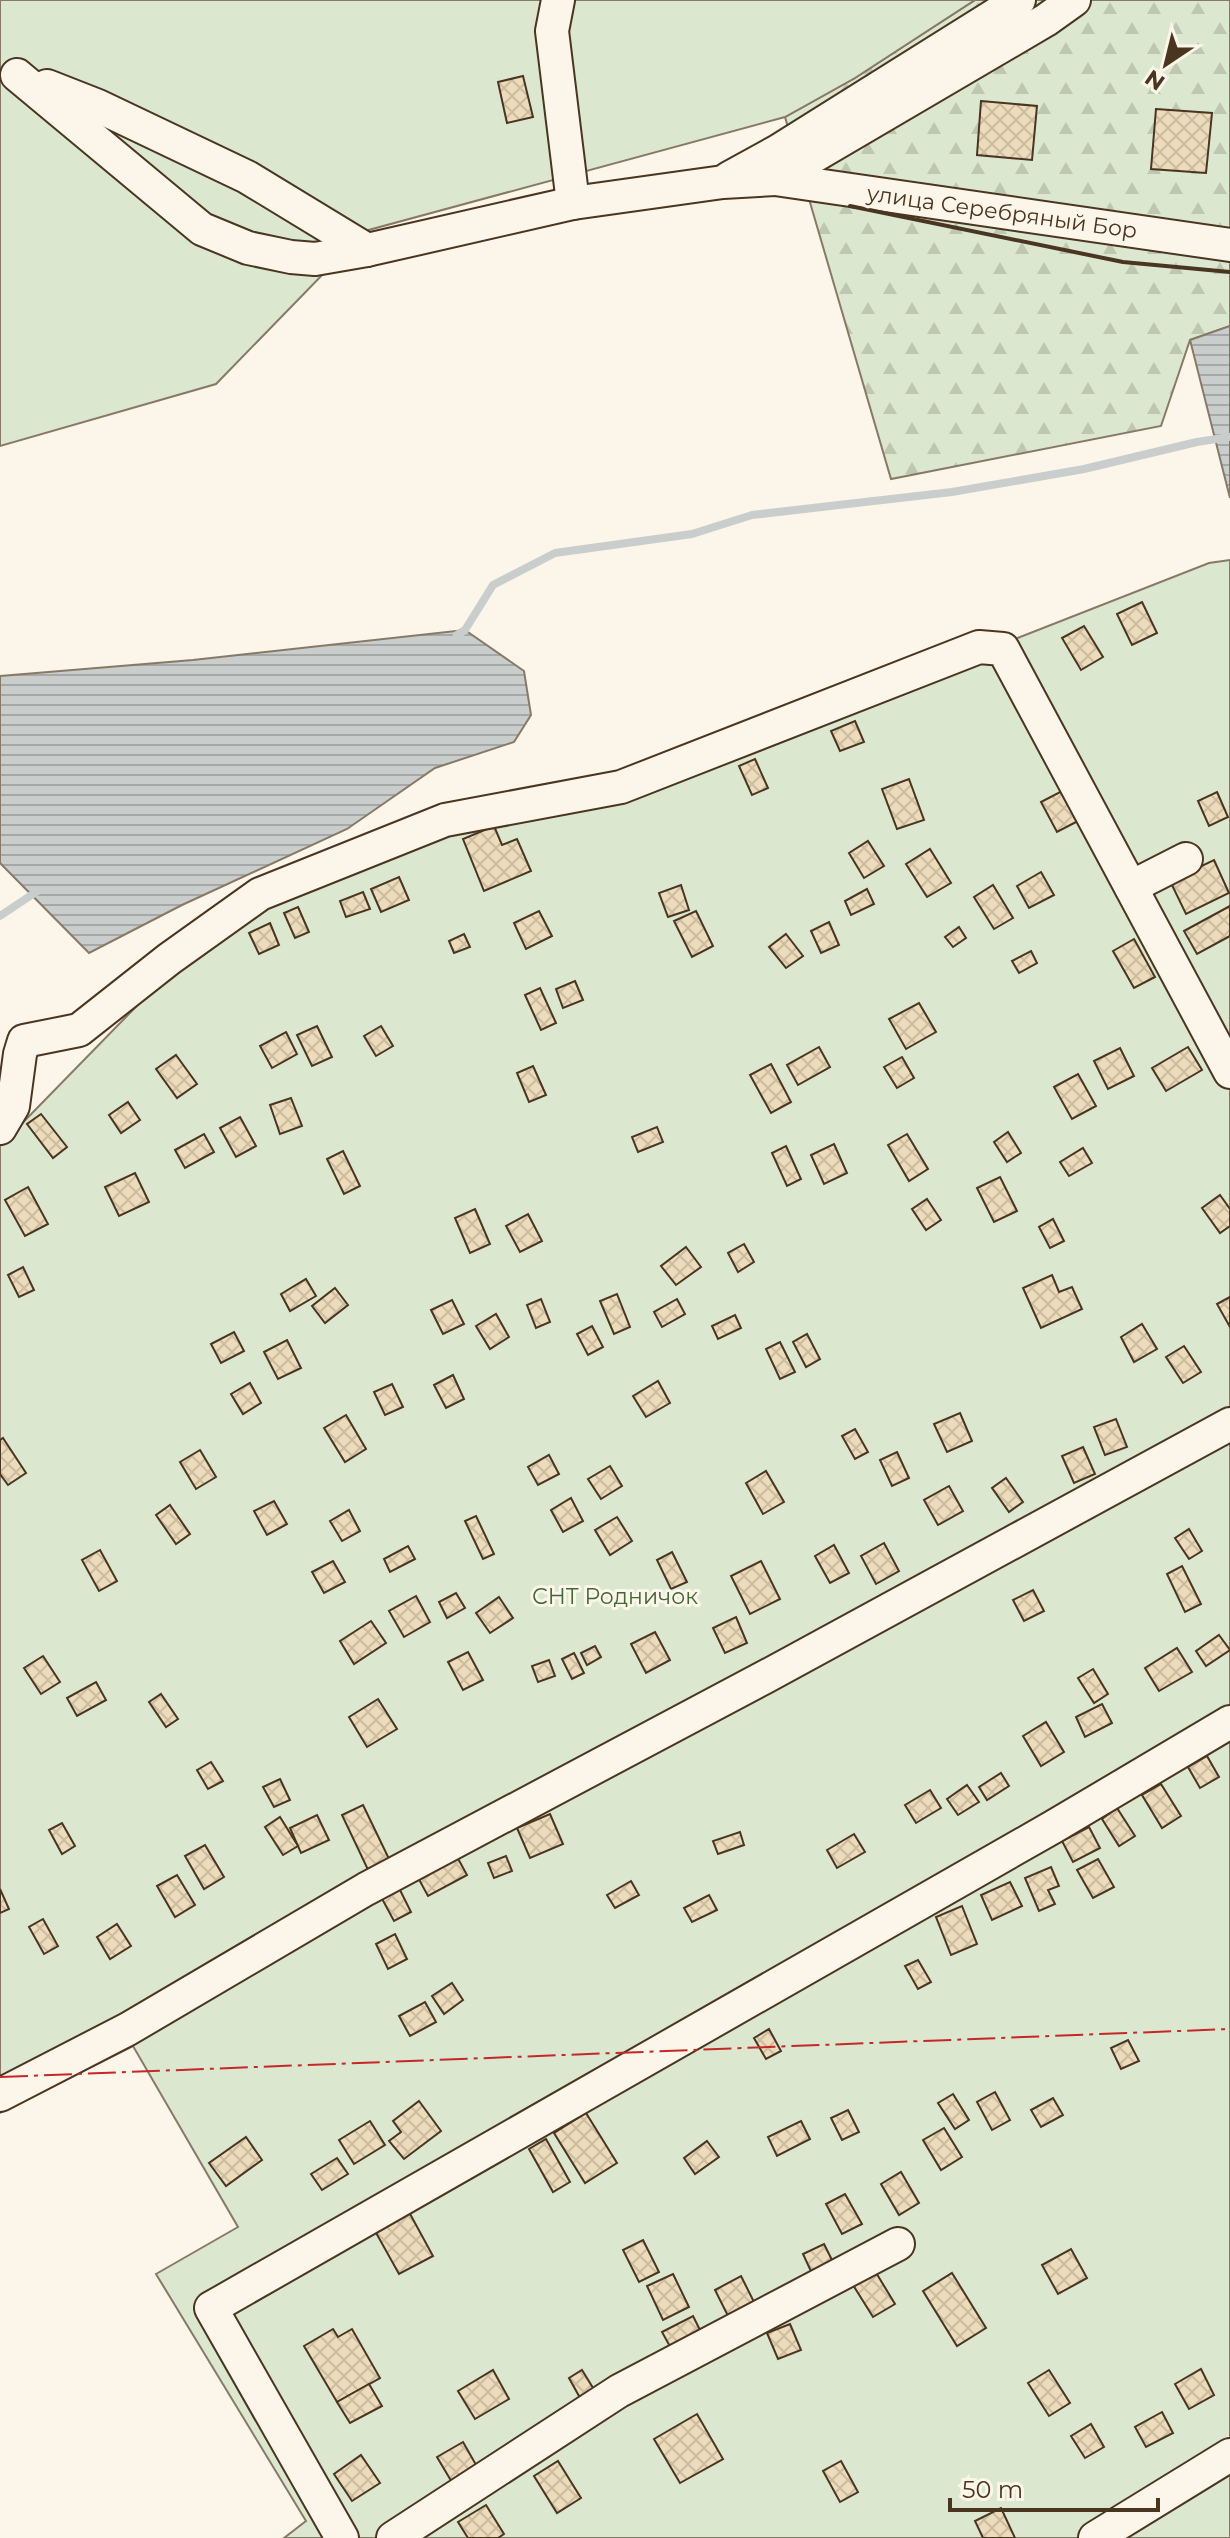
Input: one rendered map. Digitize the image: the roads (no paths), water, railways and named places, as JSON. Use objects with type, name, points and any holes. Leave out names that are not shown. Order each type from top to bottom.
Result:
[{"type":"street","points":[[558,0],[552,31],[573,203]]},
{"type":"street","points":[[723,182],[778,151],[1019,0]]},
{"type":"street","points":[[775,179],[1046,20],[1074,0]]},
{"type":"street","points":[[9,72],[98,106],[247,177],[367,250]]},
{"type":"street","name":"улица Серебряный Бор","points":[[9,72],[202,229],[248,248],[291,257],[315,259],[367,250],[573,203],[723,182],[775,179],[1230,245]]},
{"type":"street","points":[[0,1128],[13,1106],[24,1041],[79,1030],[169,959],[260,894],[445,820],[621,787],[979,647],[1003,649],[1230,1072]]},
{"type":"street","points":[[1131,887],[1186,859]]},
{"type":"street","points":[[0,2095],[128,2029],[366,1889],[765,1677],[1230,1424]]},
{"type":"street","points":[[342,2538],[211,2308],[1053,1827],[1230,1722]]},
{"type":"street","points":[[393,2538],[619,2391],[898,2244]]},
{"type":"street","points":[[1095,2538],[1230,2455]]},
{"type":"waterway","points":[[457,635],[465,630],[493,585],[555,553],[692,534],[752,515],[952,492],[1084,469],[1230,437]]},
{"type":"waterway","points":[[0,916],[39,890]]},
{"type":"park label","name":"СНТ Родничок","points":[[615,1596]]}]
